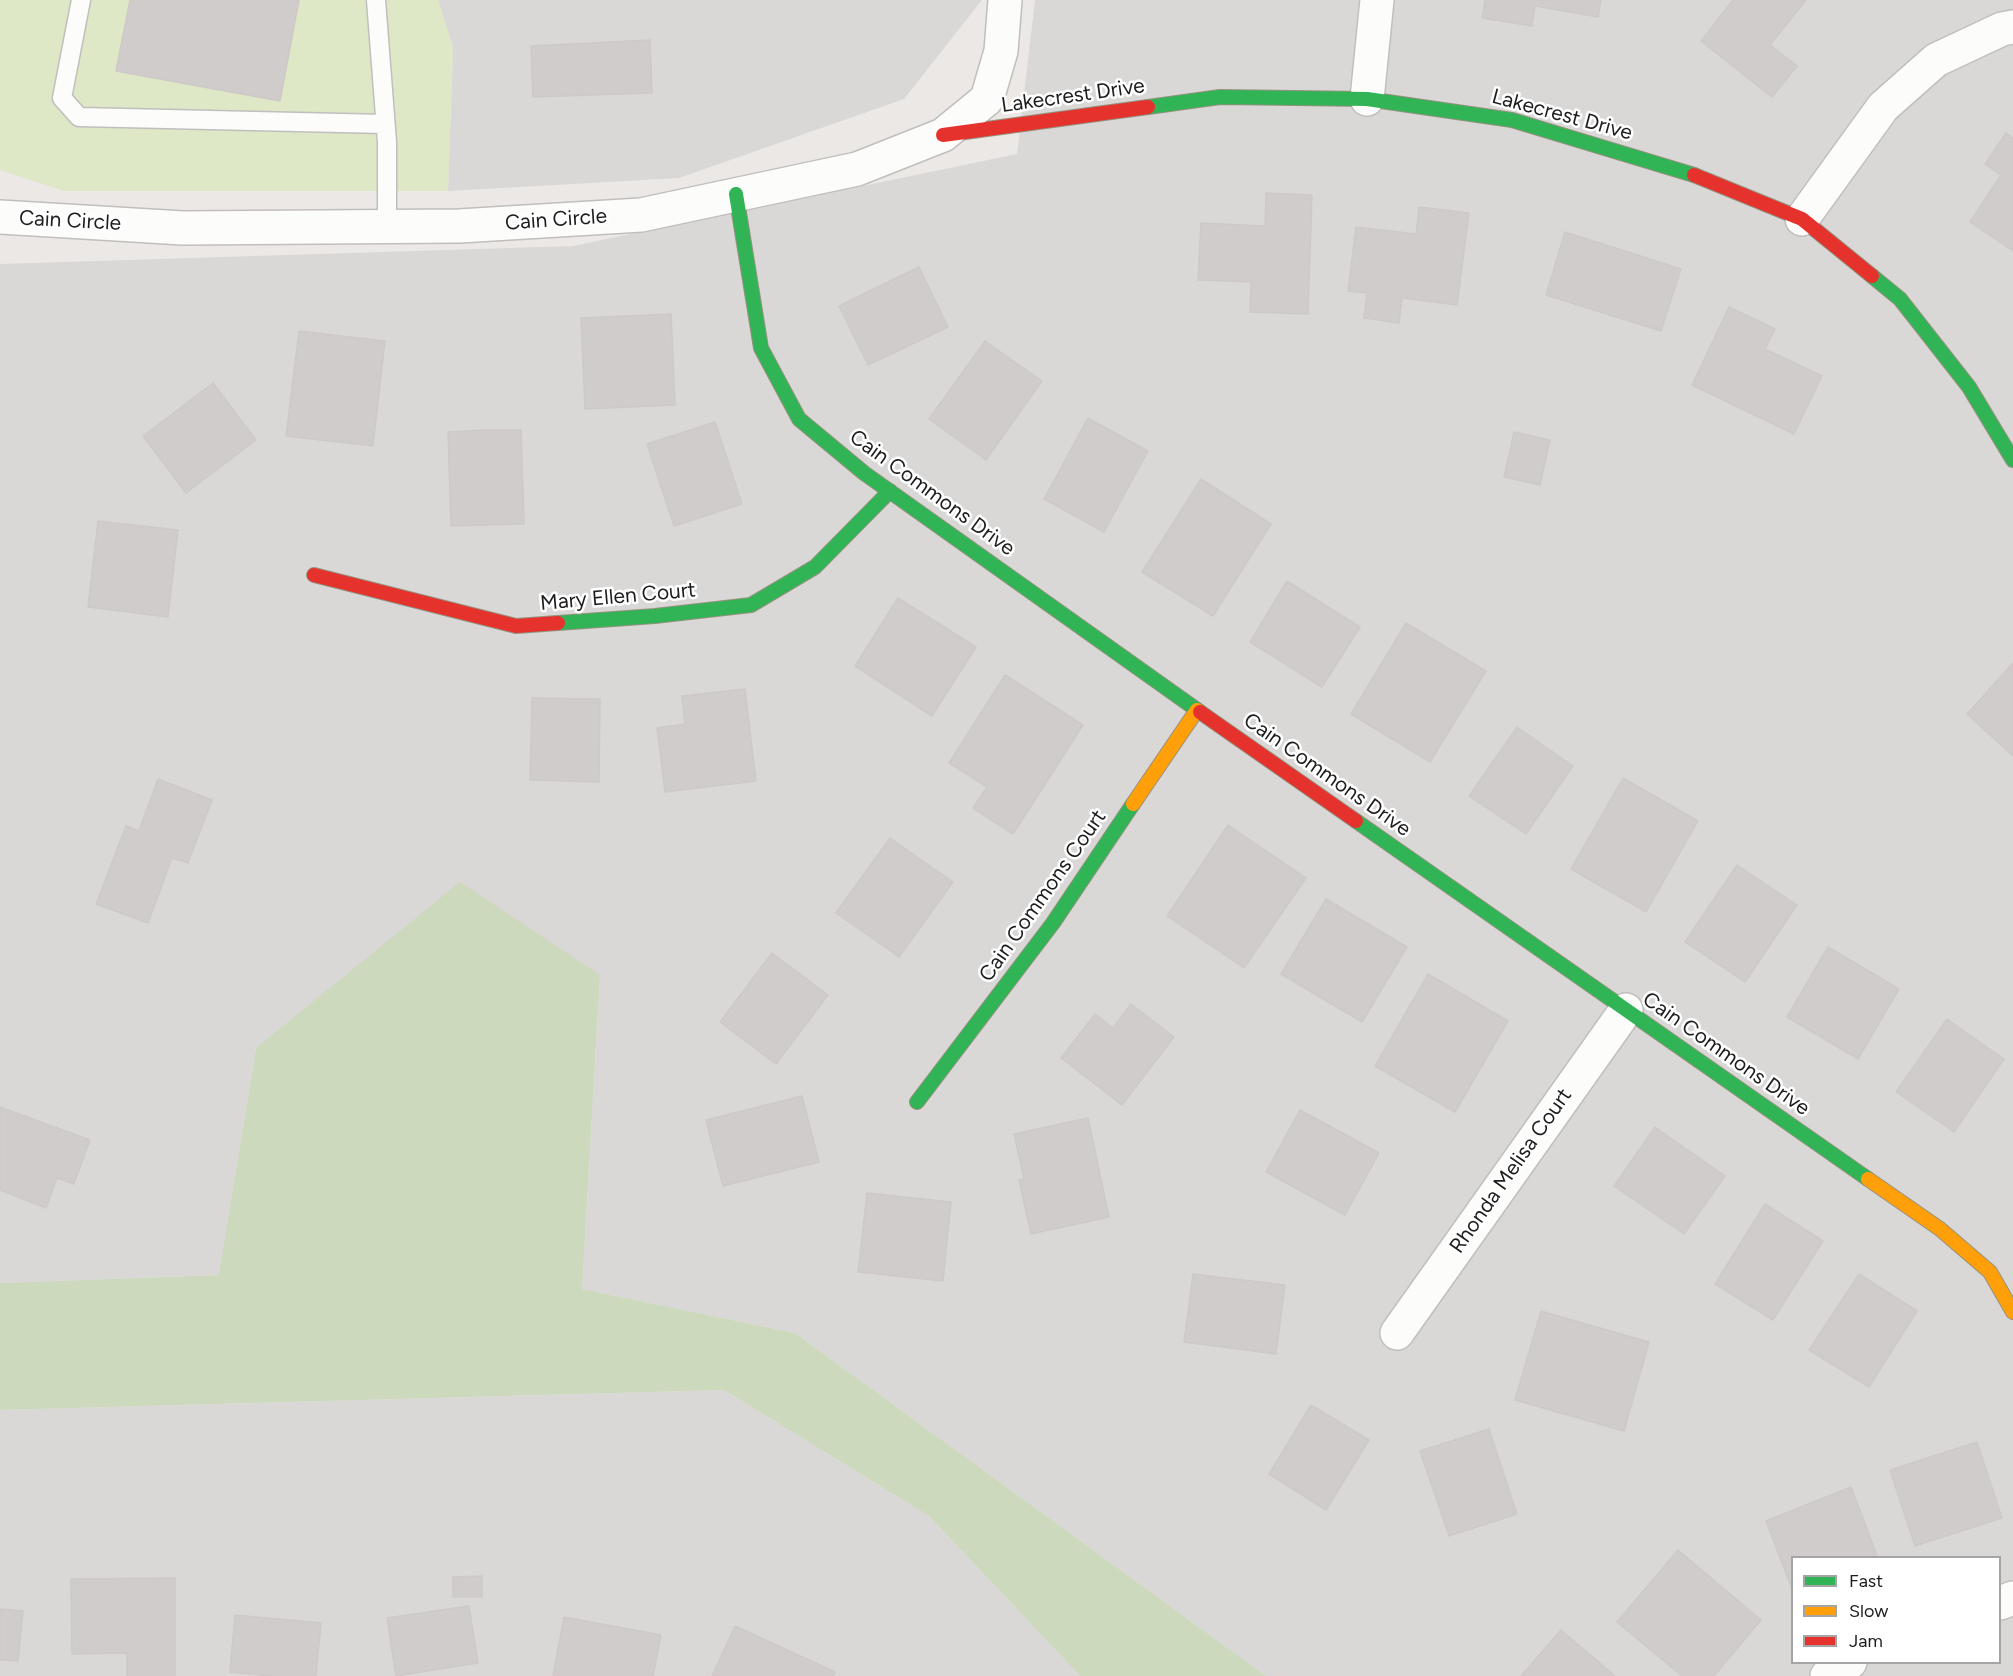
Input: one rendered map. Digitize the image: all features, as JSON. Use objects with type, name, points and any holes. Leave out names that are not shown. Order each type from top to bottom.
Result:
[{"type":"street","name":"Cain Circle","points":[[0,217],[183,228],[459,226],[641,214],[857,169],[943,135],[987,99],[1001,51],[1005,0]]},
{"type":"street","points":[[1367,99],[1377,0]]},
{"type":"street","points":[[1802,219],[1883,107],[1936,60],[2002,29],[2013,27]]},
{"type":"street","name":"Lakecrest Drive","points":[[943,135],[1220,97],[1367,99],[1512,120],[1683,170],[1802,219],[1900,299],[1969,387],[2013,460]]},
{"type":"street","name":"Cain Commons Drive","points":[[736,194],[761,348],[799,419],[864,473],[1197,710],[1940,1229],[1990,1272],[2013,1312]]},
{"type":"street","name":"Mary Ellen Court","points":[[314,575],[516,626],[655,616],[751,605],[815,567],[890,490]]},
{"type":"street","name":"Cain Commons Court","points":[[917,1102],[1053,923],[1197,710]]},
{"type":"street","name":"Rhonda Melisa Court","points":[[1397,1333],[1626,1010]]},
{"type":"street","points":[[1827,1676],[1847,1664]]},
{"type":"lane","points":[[81,0],[62,98],[79,117],[385,124]]},
{"type":"lane","points":[[376,0],[387,142],[387,227]]},
{"type":"shaded area","points":[[438,0],[982,0],[904,99],[679,178],[448,191],[453,47]]},
{"type":"shaded area","points":[[1035,0],[2013,0],[2013,1676],[1266,1676],[795,1333],[582,1289],[600,975],[256,1048],[220,1275],[0,1283],[0,264],[573,246],[1017,154]]},
{"type":"shaded area","points":[[724,1390],[929,1516],[1080,1676],[0,1676],[0,1410]]},
{"type":"green space","points":[[0,0],[438,0],[453,47],[448,191],[64,191],[0,170]]},
{"type":"green space","points":[[460,882],[600,975],[582,1289],[795,1333],[1266,1676],[1080,1676],[929,1516],[724,1390],[0,1410],[0,1283],[219,1275],[256,1048]]},
{"type":"building","points":[[130,0],[299,0],[280,101],[116,71]]},
{"type":"building","points":[[1485,0],[1601,0],[1598,17],[1535,6],[1532,26],[1482,18]]},
{"type":"building","points":[[1733,0],[1806,0],[1770,45],[1797,66],[1772,97],[1701,41]]},
{"type":"building","points":[[650,40],[652,93],[533,97],[531,46]]},
{"type":"building","points":[[2006,133],[2013,138],[2013,251],[1970,222],[2001,175],[1985,164]]},
{"type":"building","points":[[1266,193],[1312,195],[1308,314],[1250,312],[1251,282],[1198,280],[1201,223],[1265,226]]},
{"type":"building","points":[[1419,207],[1469,213],[1457,305],[1402,298],[1399,323],[1364,318],[1367,293],[1348,291],[1356,227],[1416,234]]},
{"type":"building","points":[[1565,232],[1681,269],[1661,331],[1546,295]]},
{"type":"building","points":[[919,267],[948,327],[868,365],[839,306]]},
{"type":"building","points":[[1729,307],[1775,329],[1765,349],[1822,376],[1794,434],[1692,385]]},
{"type":"building","points":[[671,314],[675,405],[585,409],[581,318]]},
{"type":"building","points":[[299,331],[385,341],[373,446],[286,436]]},
{"type":"building","points":[[985,341],[1042,381],[986,460],[929,419]]},
{"type":"building","points":[[213,383],[256,440],[186,493],[143,436]]},
{"type":"building","points":[[1088,418],[1148,451],[1104,532],[1044,499]]},
{"type":"building","points":[[715,422],[742,504],[674,526],[647,444]]},
{"type":"building","points":[[521,430],[524,524],[451,526],[448,432]]},
{"type":"building","points":[[1514,432],[1550,440],[1540,485],[1504,477]]},
{"type":"building","points":[[1201,479],[1271,524],[1213,616],[1142,572]]},
{"type":"building","points":[[98,521],[178,530],[168,617],[88,607]]},
{"type":"building","points":[[1287,581],[1360,627],[1322,687],[1250,642]]},
{"type":"building","points":[[898,598],[976,647],[932,716],[855,666]]},
{"type":"building","points":[[1406,623],[1486,671],[1430,762],[1351,714]]},
{"type":"building","points":[[2013,663],[2013,756],[1967,714]]},
{"type":"building","points":[[1005,675],[1083,725],[1013,834],[973,808],[987,787],[949,763]]},
{"type":"building","points":[[745,689],[756,781],[665,792],[657,728],[685,724],[682,696]]},
{"type":"building","points":[[532,698],[600,699],[599,782],[530,780]]},
{"type":"building","points":[[1517,727],[1573,766],[1526,834],[1469,796]]},
{"type":"building","points":[[1623,778],[1698,821],[1646,912],[1571,869]]},
{"type":"building","points":[[158,779],[212,800],[188,863],[172,858],[148,923],[96,904],[126,826],[139,831]]},
{"type":"building","points":[[1228,825],[1306,878],[1244,968],[1167,916]]},
{"type":"building","points":[[890,838],[953,882],[899,957],[836,913]]},
{"type":"building","points":[[1737,865],[1797,905],[1745,982],[1685,942]]},
{"type":"building","points":[[1326,899],[1407,947],[1362,1022],[1281,974]]},
{"type":"building","points":[[1828,947],[1899,989],[1858,1059],[1787,1017]]},
{"type":"building","points":[[772,953],[828,995],[776,1064],[720,1022]]},
{"type":"building","points":[[1428,974],[1508,1021],[1455,1112],[1375,1066]]},
{"type":"building","points":[[1131,1004],[1174,1037],[1122,1105],[1061,1058],[1095,1014],[1113,1028]]},
{"type":"building","points":[[1947,1019],[2004,1059],[1954,1132],[1896,1092]]},
{"type":"building","points":[[802,1096],[819,1162],[723,1186],[706,1120]]},
{"type":"building","points":[[0,1107],[90,1140],[74,1184],[57,1178],[46,1208],[0,1190]]},
{"type":"building","points":[[1300,1110],[1379,1153],[1345,1215],[1266,1172]]},
{"type":"building","points":[[1088,1118],[1109,1217],[1031,1234],[1019,1180],[1024,1179],[1014,1134]]},
{"type":"building","points":[[1655,1127],[1725,1176],[1684,1234],[1614,1186]]},
{"type":"building","points":[[867,1193],[951,1202],[943,1281],[858,1272]]},
{"type":"building","points":[[1765,1204],[1823,1241],[1773,1320],[1715,1284]]},
{"type":"building","points":[[1193,1274],[1285,1285],[1276,1354],[1184,1342]]},
{"type":"building","points":[[1859,1274],[1917,1311],[1869,1387],[1809,1350]]},
{"type":"building","points":[[1541,1311],[1649,1342],[1624,1431],[1515,1400]]},
{"type":"building","points":[[1311,1405],[1369,1440],[1326,1510],[1269,1474]]},
{"type":"building","points":[[1489,1429],[1517,1514],[1449,1536],[1420,1451]]},
{"type":"building","points":[[1977,1442],[2002,1518],[1915,1546],[1890,1470]]},
{"type":"building","points":[[1851,1487],[1877,1556],[1791,1556],[1791,1586],[1766,1521]]},
{"type":"building","points":[[1678,1550],[1761,1620],[1714,1676],[1682,1676],[1617,1622]]},
{"type":"building","points":[[482,1576],[482,1597],[453,1597],[453,1577]]},
{"type":"building","points":[[175,1578],[175,1676],[127,1676],[127,1653],[72,1654],[71,1579]]},
{"type":"building","points":[[469,1606],[478,1663],[396,1676],[387,1618]]},
{"type":"building","points":[[0,1609],[23,1611],[18,1661],[0,1660]]},
{"type":"building","points":[[235,1615],[321,1623],[316,1676],[270,1676],[230,1672]]},
{"type":"building","points":[[564,1617],[661,1635],[653,1676],[553,1676]]},
{"type":"building","points":[[735,1626],[835,1672],[833,1676],[712,1676]]},
{"type":"building","points":[[1561,1630],[1615,1676],[1521,1676]]},
{"type":"traffic: fast","points":[[1148,107],[1220,97],[1367,99],[1512,120],[1694,175]]},
{"type":"traffic: fast","points":[[736,194],[761,348],[799,419],[864,473],[1200,712]]},
{"type":"traffic: fast","points":[[1872,276],[1900,299],[1969,387],[2013,460]]},
{"type":"traffic: fast","points":[[558,623],[655,616],[751,605],[815,567],[890,491]]},
{"type":"traffic: fast","points":[[917,1102],[1053,923],[1133,804]]},
{"type":"traffic: fast","points":[[1356,821],[1868,1179]]},
{"type":"traffic: slow","points":[[1133,804],[1197,710]]},
{"type":"traffic: slow","points":[[1868,1179],[1940,1229],[1990,1272],[2013,1312]]},
{"type":"traffic: jam","points":[[943,135],[1148,107]]},
{"type":"traffic: jam","points":[[1694,175],[1802,219],[1872,276]]},
{"type":"traffic: jam","points":[[314,575],[516,626],[558,623]]},
{"type":"traffic: jam","points":[[1200,712],[1356,821]]}]
